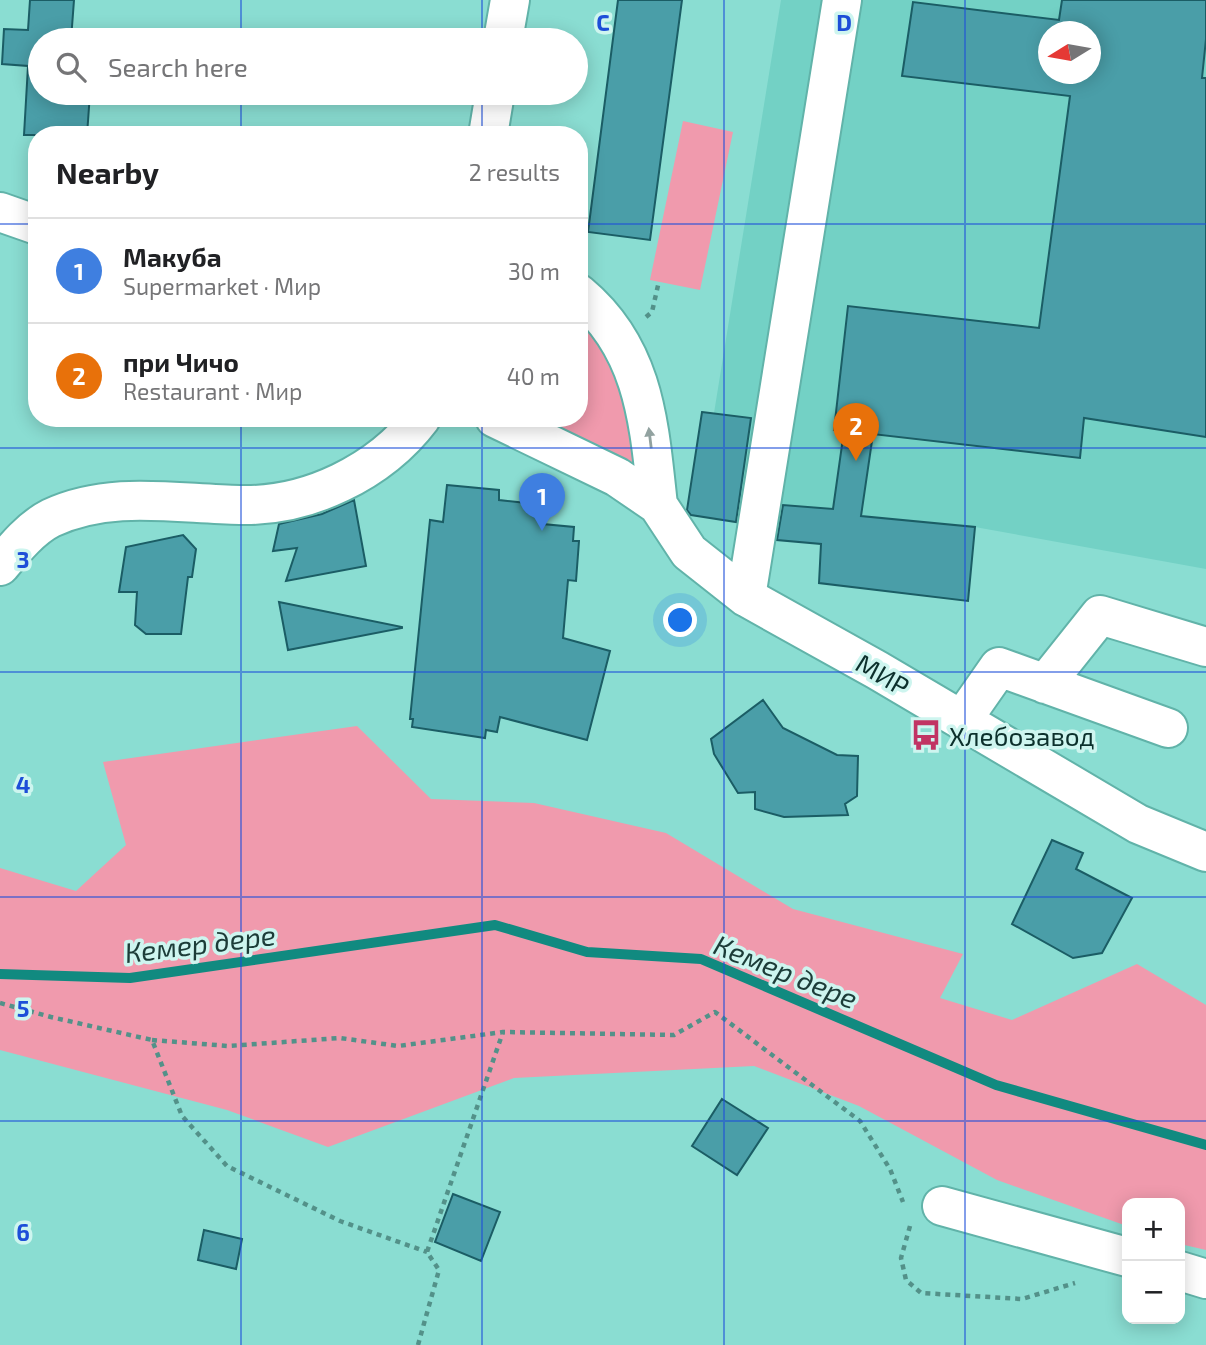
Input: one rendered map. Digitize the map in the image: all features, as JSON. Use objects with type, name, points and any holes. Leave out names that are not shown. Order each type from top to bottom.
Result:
[{"type":"street","points":[[505,28],[510,0]]},
{"type":"street","points":[[746,597],[842,0]]},
{"type":"street","points":[[490,126],[493,105]]},
{"type":"street","points":[[0,212],[28,222]]},
{"type":"street","name":"МИР","points":[[588,301],[596,307],[620,341],[635,370],[646,408],[658,505]]},
{"type":"street","points":[[0,566],[23,540],[48,519],[106,502],[140,499],[243,505],[290,501],[326,489],[377,463],[414,427]]},
{"type":"street","name":"МИР","points":[[514,427],[617,477],[658,505],[690,552],[746,597],[1138,824],[1206,852]]},
{"type":"street","points":[[1045,684],[1100,615],[1206,647]]},
{"type":"street","points":[[962,720],[999,667],[1168,728]]},
{"type":"street","points":[[927,1214],[1122,1256]]},
{"type":"street","points":[[1185,1273],[1206,1279]]},
{"type":"path","points":[[0,1003],[152,1040],[228,1046],[340,1038],[398,1046],[503,1032],[674,1035],[715,1012],[860,1121],[890,1169],[927,1214],[901,1258],[906,1280],[921,1293],[1022,1299],[1083,1279]]},
{"type":"path","points":[[427,1252],[503,1032]]},
{"type":"path","points":[[152,1040],[182,1116],[227,1166],[340,1221],[427,1252],[439,1270],[418,1345]]},
{"type":"shaded area","points":[[781,0],[1206,0],[1206,569],[975,527],[968,601],[819,583],[821,544],[775,540],[737,522],[687,515],[702,413],[714,413]]},
{"type":"shaded area","points":[[683,121],[733,132],[700,290],[650,280]]},
{"type":"shaded area","points":[[588,301],[595,307],[658,505],[513,427],[588,427]]},
{"type":"shaded area","points":[[357,726],[431,799],[534,803],[666,833],[793,909],[963,954],[940,998],[1012,1020],[1137,964],[1206,1005],[1206,1250],[1185,1245],[1185,1198],[1122,1198],[1122,1224],[997,1180],[859,1106],[754,1066],[514,1078],[328,1147],[227,1110],[0,1050],[0,868],[76,891],[126,845],[103,762]]},
{"type":"building","points":[[30,0],[74,0],[72,28],[28,28]]},
{"type":"building","points":[[618,0],[682,0],[650,240],[588,232]]},
{"type":"building","points":[[1062,0],[1206,0],[1202,78],[1206,78],[1206,437],[1084,418],[1080,458],[873,434],[861,516],[975,527],[968,601],[819,583],[821,544],[777,540],[783,505],[833,509],[844,431],[834,430],[848,306],[1039,328],[1070,96],[902,76],[913,2],[1059,20]]},
{"type":"building","points":[[4,29],[28,30],[28,66],[2,64]]},
{"type":"building","points":[[28,66],[28,105],[89,105],[88,126],[28,126],[28,135],[24,135]]},
{"type":"building","points":[[702,412],[751,418],[736,522],[691,515],[687,510]]},
{"type":"building","points":[[447,485],[499,490],[499,500],[545,505],[543,524],[574,527],[573,541],[579,541],[576,581],[568,580],[563,638],[610,651],[587,740],[500,717],[497,732],[486,730],[485,738],[412,727],[413,719],[410,719],[430,520],[443,522]]},
{"type":"building","points":[[354,500],[366,566],[286,581],[297,548],[273,551],[279,524],[322,514]]},
{"type":"building","points":[[183,535],[196,549],[192,577],[188,577],[181,634],[146,634],[135,625],[137,592],[119,592],[126,547]]},
{"type":"building","points":[[279,602],[402,627],[402,628],[288,650]]},
{"type":"building","points":[[763,700],[783,728],[837,755],[858,756],[857,796],[845,804],[848,815],[784,817],[755,809],[755,792],[738,793],[714,754],[711,739]]},
{"type":"building","points":[[1052,840],[1083,853],[1076,869],[1132,898],[1102,953],[1073,958],[1012,924]]},
{"type":"building","points":[[722,1099],[768,1128],[737,1175],[692,1146]]},
{"type":"building","points":[[453,1194],[500,1212],[481,1261],[435,1242]]},
{"type":"building","points":[[204,1230],[242,1239],[236,1269],[198,1260]]},
{"type":"waterway","name":"Кемер дере","points":[[0,974],[130,978],[495,925],[587,952],[701,959],[996,1085],[1206,1145]]},
{"type":"place","name":"при Чичо","points":[[856,461]]},
{"type":"place","name":"Макуба","points":[[542,531]]},
{"type":"place","name":"Хлебозавод","points":[[926,735]]}]
